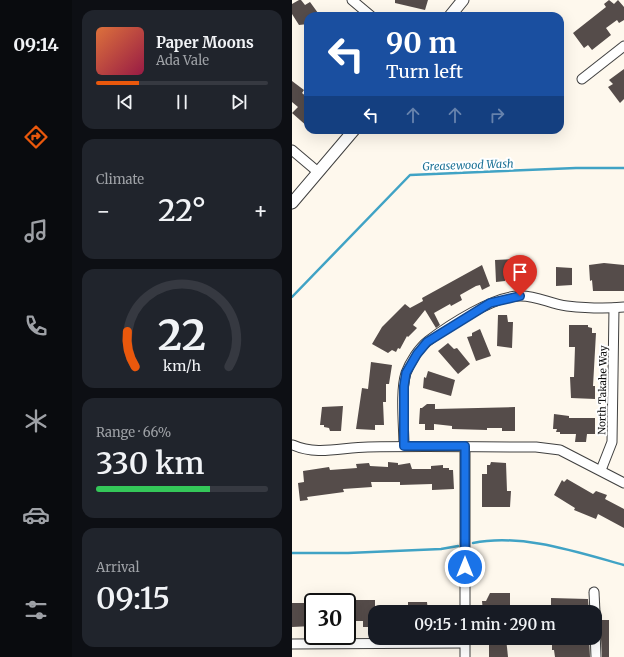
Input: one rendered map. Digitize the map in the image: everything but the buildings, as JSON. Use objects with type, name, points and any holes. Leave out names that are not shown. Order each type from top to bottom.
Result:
[{"type":"street","points":[[352,0],[366,12]]},
{"type":"street","points":[[453,12],[463,0]]},
{"type":"street","points":[[582,80],[624,46]]},
{"type":"street","points":[[292,202],[351,134]]},
{"type":"street","points":[[292,150],[318,172]]},
{"type":"street","points":[[404,446],[404,386],[406,373],[417,354],[427,342],[490,303],[509,297],[520,296],[538,298],[566,306],[624,307]]},
{"type":"street","name":"North Takahe Way","points":[[601,470],[612,442],[614,308]]},
{"type":"street","points":[[293,445],[305,450],[404,446],[536,447],[560,450],[624,483]]},
{"type":"street","points":[[465,446],[465,605]]},
{"type":"street","points":[[594,592],[595,605]]},
{"type":"street","points":[[292,644],[368,642]]},
{"type":"street","points":[[465,645],[466,657]]},
{"type":"street","points":[[596,645],[596,657]]},
{"type":"waterway","name":"Greasewood Wash","points":[[292,297],[410,175],[576,168],[624,168]]},
{"type":"waterway","points":[[473,543],[510,540],[529,542],[549,545],[624,565]]},
{"type":"waterway","points":[[292,553],[348,553],[441,549],[458,546]]},
{"type":"route","points":[[465,567],[465,446],[404,446],[404,386],[406,373],[417,354],[427,342],[490,303],[509,297],[520,296]]}]
